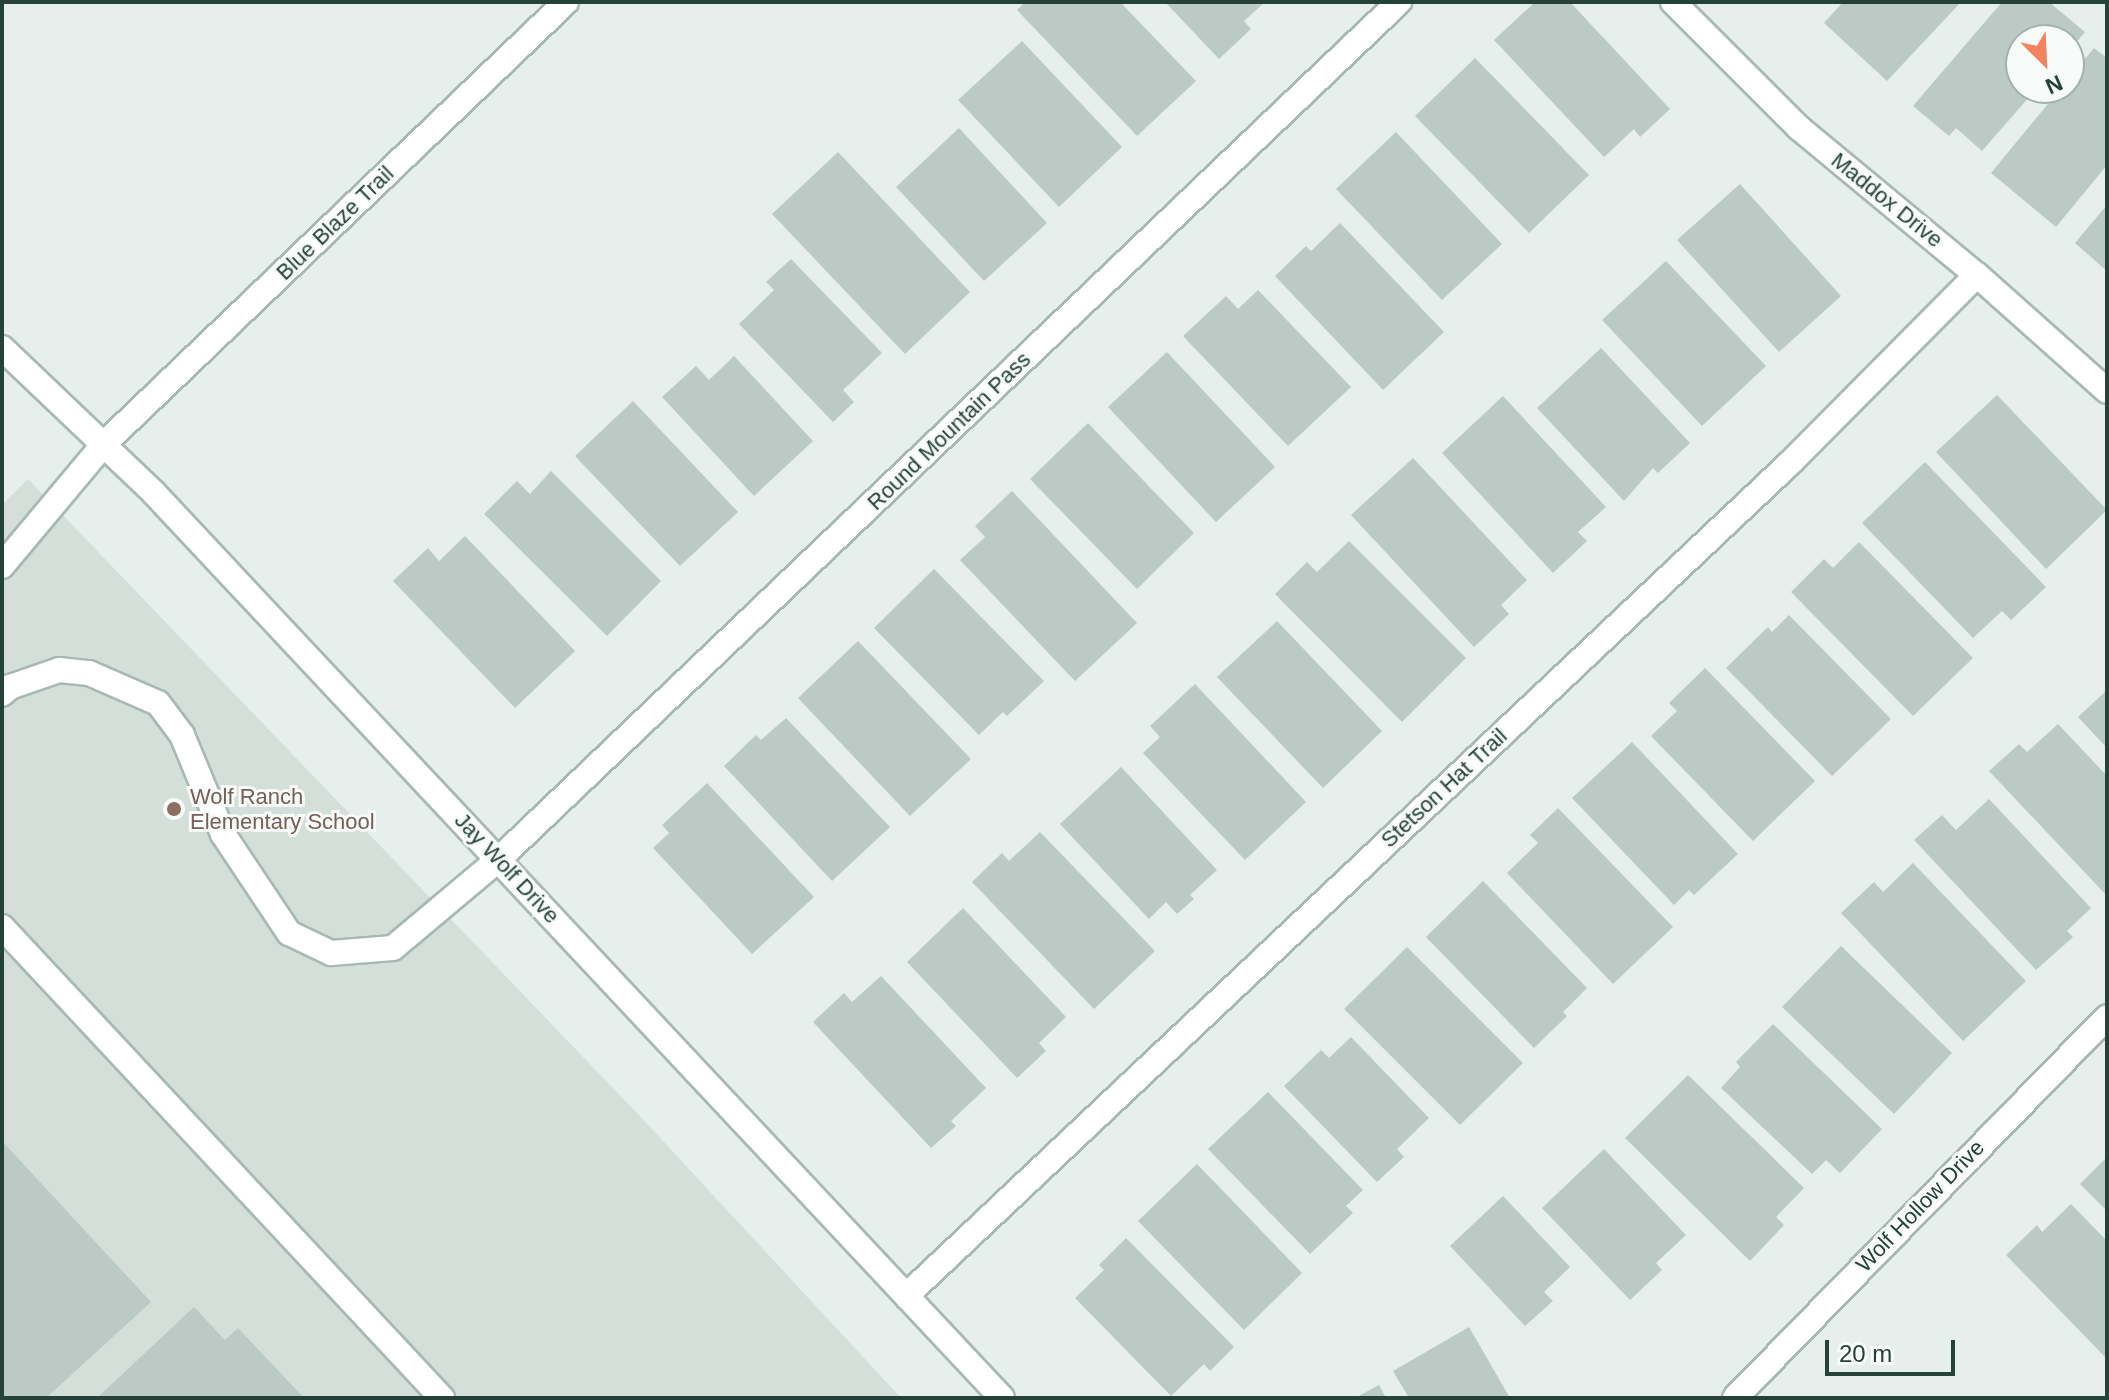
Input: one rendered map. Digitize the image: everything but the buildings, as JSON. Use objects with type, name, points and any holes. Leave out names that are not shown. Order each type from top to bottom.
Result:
[{"type":"street","name":"Blue Blaze Trail","points":[[2,566],[104,444],[566,2]]},
{"type":"street","name":"Round Mountain Pass","points":[[2,694],[10,687],[59,670],[89,673],[158,703],[182,735],[223,834],[289,933],[331,953],[393,948],[499,859],[1399,2]]},
{"type":"street","name":"Maddox Drive","points":[[1673,2],[1799,128],[1977,275],[2107,391]]},
{"type":"street","name":"Stetson Hat Trail","points":[[906,1296],[1790,463],[1977,275]]},
{"type":"street","name":"Jay Wolf Drive","points":[[2,348],[154,493],[1002,1398]]},
{"type":"street","points":[[2,927],[442,1398]]},
{"type":"street","name":"Wolf Hollow Drive","points":[[1740,1397],[2107,1017]]},
{"type":"shaded area","name":"Wolf Ranch Elementary School","points":[[28,479],[637,1113],[901,1398],[2,1398],[2,505]]},
{"type":"place","name":"Wolf Ranch Elementary School","points":[[174,809]]}]
